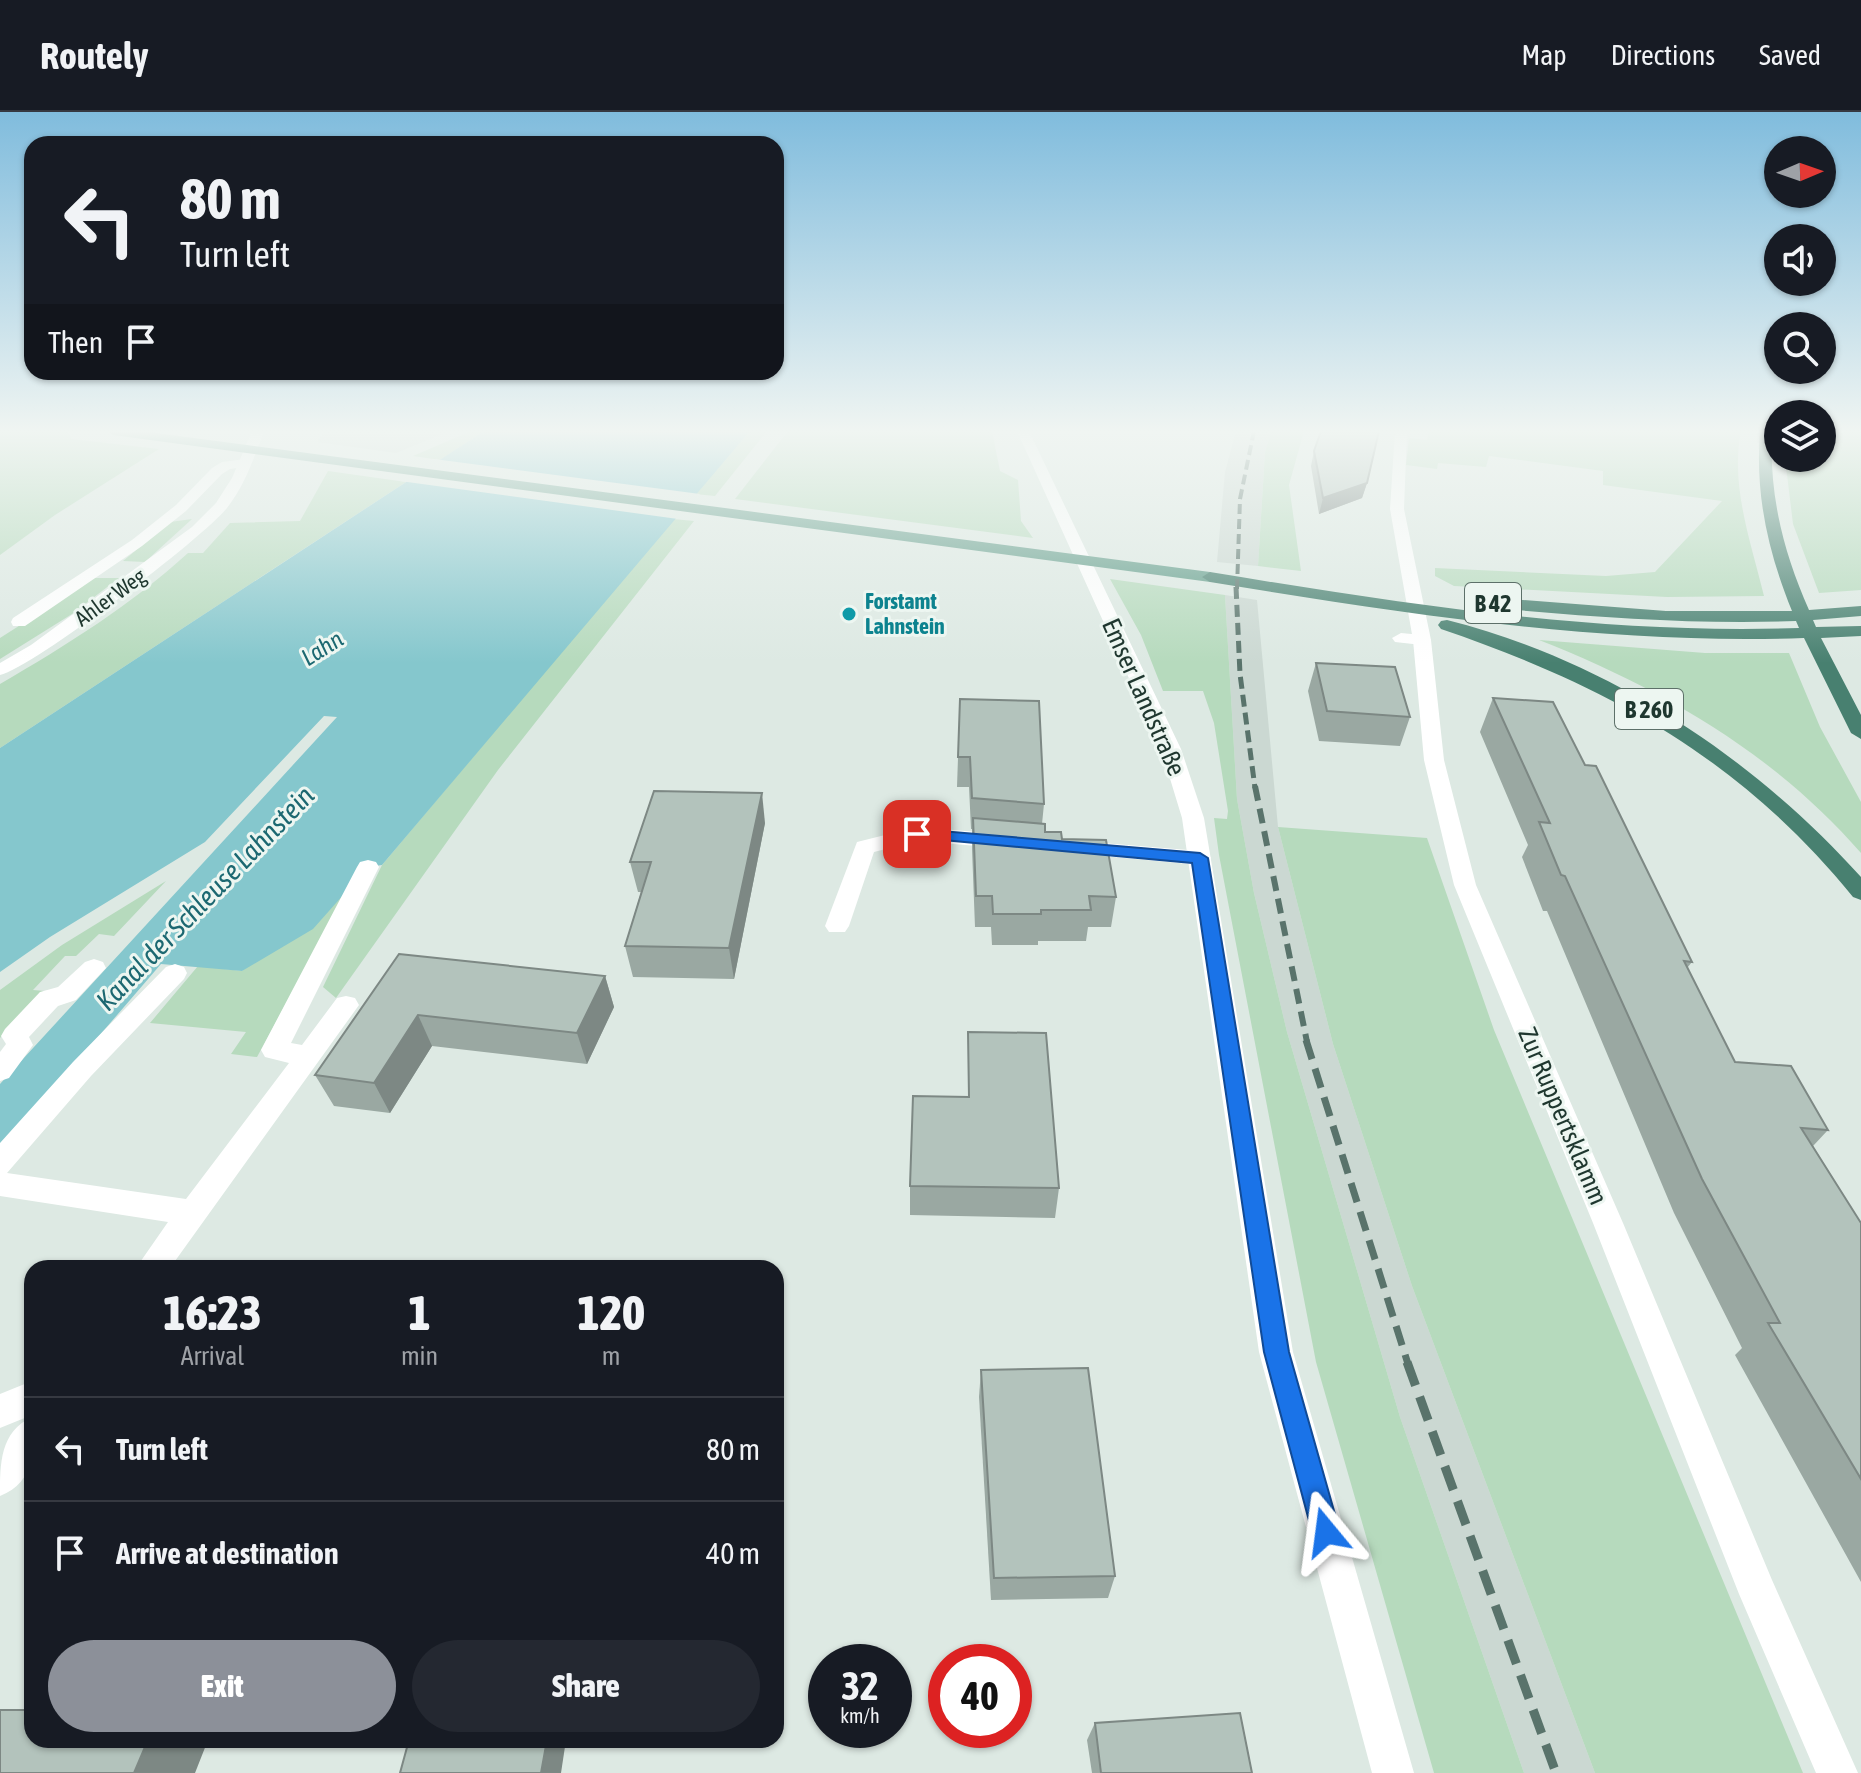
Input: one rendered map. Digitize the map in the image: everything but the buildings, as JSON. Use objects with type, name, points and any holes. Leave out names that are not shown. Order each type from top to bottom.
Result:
[{"type":"highway","points":[[1767,509],[1814,643],[1861,733]]},
{"type":"highway","name":"B 42","points":[[1210,577],[1388,606],[1522,623],[1662,634],[1784,635],[1861,631]]},
{"type":"highway","name":"B 42","points":[[1210,577],[1638,615],[1777,617],[1861,611]]},
{"type":"highway","name":"B 260","points":[[1388,606],[1515,648],[1580,674],[1645,706],[1700,741],[1755,784],[1861,892]]},
{"type":"main road","name":"B 42","points":[[695,509],[1210,577]]},
{"type":"street","points":[[19,622],[102,569],[180,509]]},
{"type":"street","name":"Ahler Weg","points":[[0,670],[37,649],[146,571],[218,509]]},
{"type":"street","name":"Emser Landstraße","points":[[1059,509],[1171,749],[1193,818],[1276,1352],[1393,1773]]},
{"type":"street","name":"Zur Ruppertsklamm","points":[[1397,509],[1411,639],[1434,760],[1465,885],[1608,1223],[1758,1594],[1837,1773]]},
{"type":"street","points":[[102,569],[146,571]]},
{"type":"street","points":[[837,926],[865,847],[917,834],[1026,844]]},
{"type":"street","points":[[1057,846],[1200,858]]},
{"type":"street","points":[[308,1056],[274,1050],[368,867]]},
{"type":"street","points":[[0,1071],[20,1045],[14,1036],[49,999],[67,994],[94,968]]},
{"type":"street","points":[[0,1163],[82,1069],[175,973]]},
{"type":"street","points":[[158,1260],[346,1005]]},
{"type":"street","points":[[0,1184],[192,1213]]},
{"type":"street","points":[[0,1391],[24,1395]]},
{"type":"street","points":[[0,1411],[24,1400]]},
{"type":"street","points":[[0,1478],[24,1445]]},
{"type":"shaded area","points":[[1222,509],[1262,509],[1258,566],[1217,562]]},
{"type":"shaded area","points":[[1225,595],[1257,600],[1278,827],[1333,1044],[1412,1286],[1595,1773],[1524,1773],[1400,1417],[1287,1032],[1254,893],[1237,799]]},
{"type":"green space","points":[[0,509],[65,509],[55,515],[0,555]]},
{"type":"green space","points":[[307,509],[366,509],[0,748],[0,684],[98,623],[188,553],[203,553],[230,523],[300,521]]},
{"type":"green space","points":[[808,509],[1020,509],[1021,521],[1033,538]]},
{"type":"green space","points":[[1262,509],[1292,509],[1301,571],[1258,566]]},
{"type":"green space","points":[[1715,509],[1743,509],[1764,596],[1667,597],[1454,586],[1435,576],[1435,568],[1606,576],[1655,572]]},
{"type":"green space","points":[[1791,509],[1861,509],[1861,590],[1819,593],[1793,524]]},
{"type":"green space","points":[[192,519],[145,562],[123,561],[170,522]]},
{"type":"green space","points":[[673,519],[694,521],[498,770],[336,998],[323,987],[382,865]]},
{"type":"green space","points":[[94,578],[119,578],[72,614],[0,659],[0,638]]},
{"type":"green space","points":[[1110,579],[1225,595],[1237,799],[1254,893],[1287,1032],[1400,1417],[1524,1773],[1434,1773],[1316,1362],[1219,855],[1214,818],[1227,819],[1228,811],[1214,723],[1203,691],[1163,691],[1141,635]]},
{"type":"green space","points":[[1539,640],[1705,653],[1789,653],[1820,727],[1861,802],[1861,853],[1791,784],[1713,727],[1629,679]]},
{"type":"green space","points":[[1278,827],[1427,838],[1494,1030],[1803,1773],[1595,1773],[1412,1286],[1333,1044]]},
{"type":"green space","points":[[166,881],[114,936],[99,934],[76,956],[65,956],[33,990],[45,991],[0,1038],[0,990],[62,945]]},
{"type":"green space","points":[[350,885],[257,1057],[231,1054],[246,1032],[150,1023],[198,966],[242,971]]},
{"type":"water","points":[[366,509],[684,509],[382,865],[368,867],[313,929],[242,971],[161,964],[0,1151],[0,1084],[337,717],[324,716],[205,842],[50,937],[0,972],[0,748]]},
{"type":"pier","points":[[601,509],[687,509],[678,519]]},
{"type":"railway","points":[[1237,589],[1240,509]]},
{"type":"railway","points":[[1236,587],[1240,674],[1255,788]]},
{"type":"railway","points":[[1255,786],[1307,1042]]},
{"type":"railway","points":[[1306,1040],[1408,1364]]},
{"type":"railway","points":[[1407,1362],[1556,1773]]},
{"type":"place","name":"Forstamt Lahnstein","points":[[849,614]]},
{"type":"route","points":[[917,834],[1200,858],[1276,1352],[1326,1532]]},
{"type":"water label","name":"Lahn","points":[[322,648]]},
{"type":"water label","name":"Kanal der Schleuse Lahnstein","points":[[205,898]]}]
